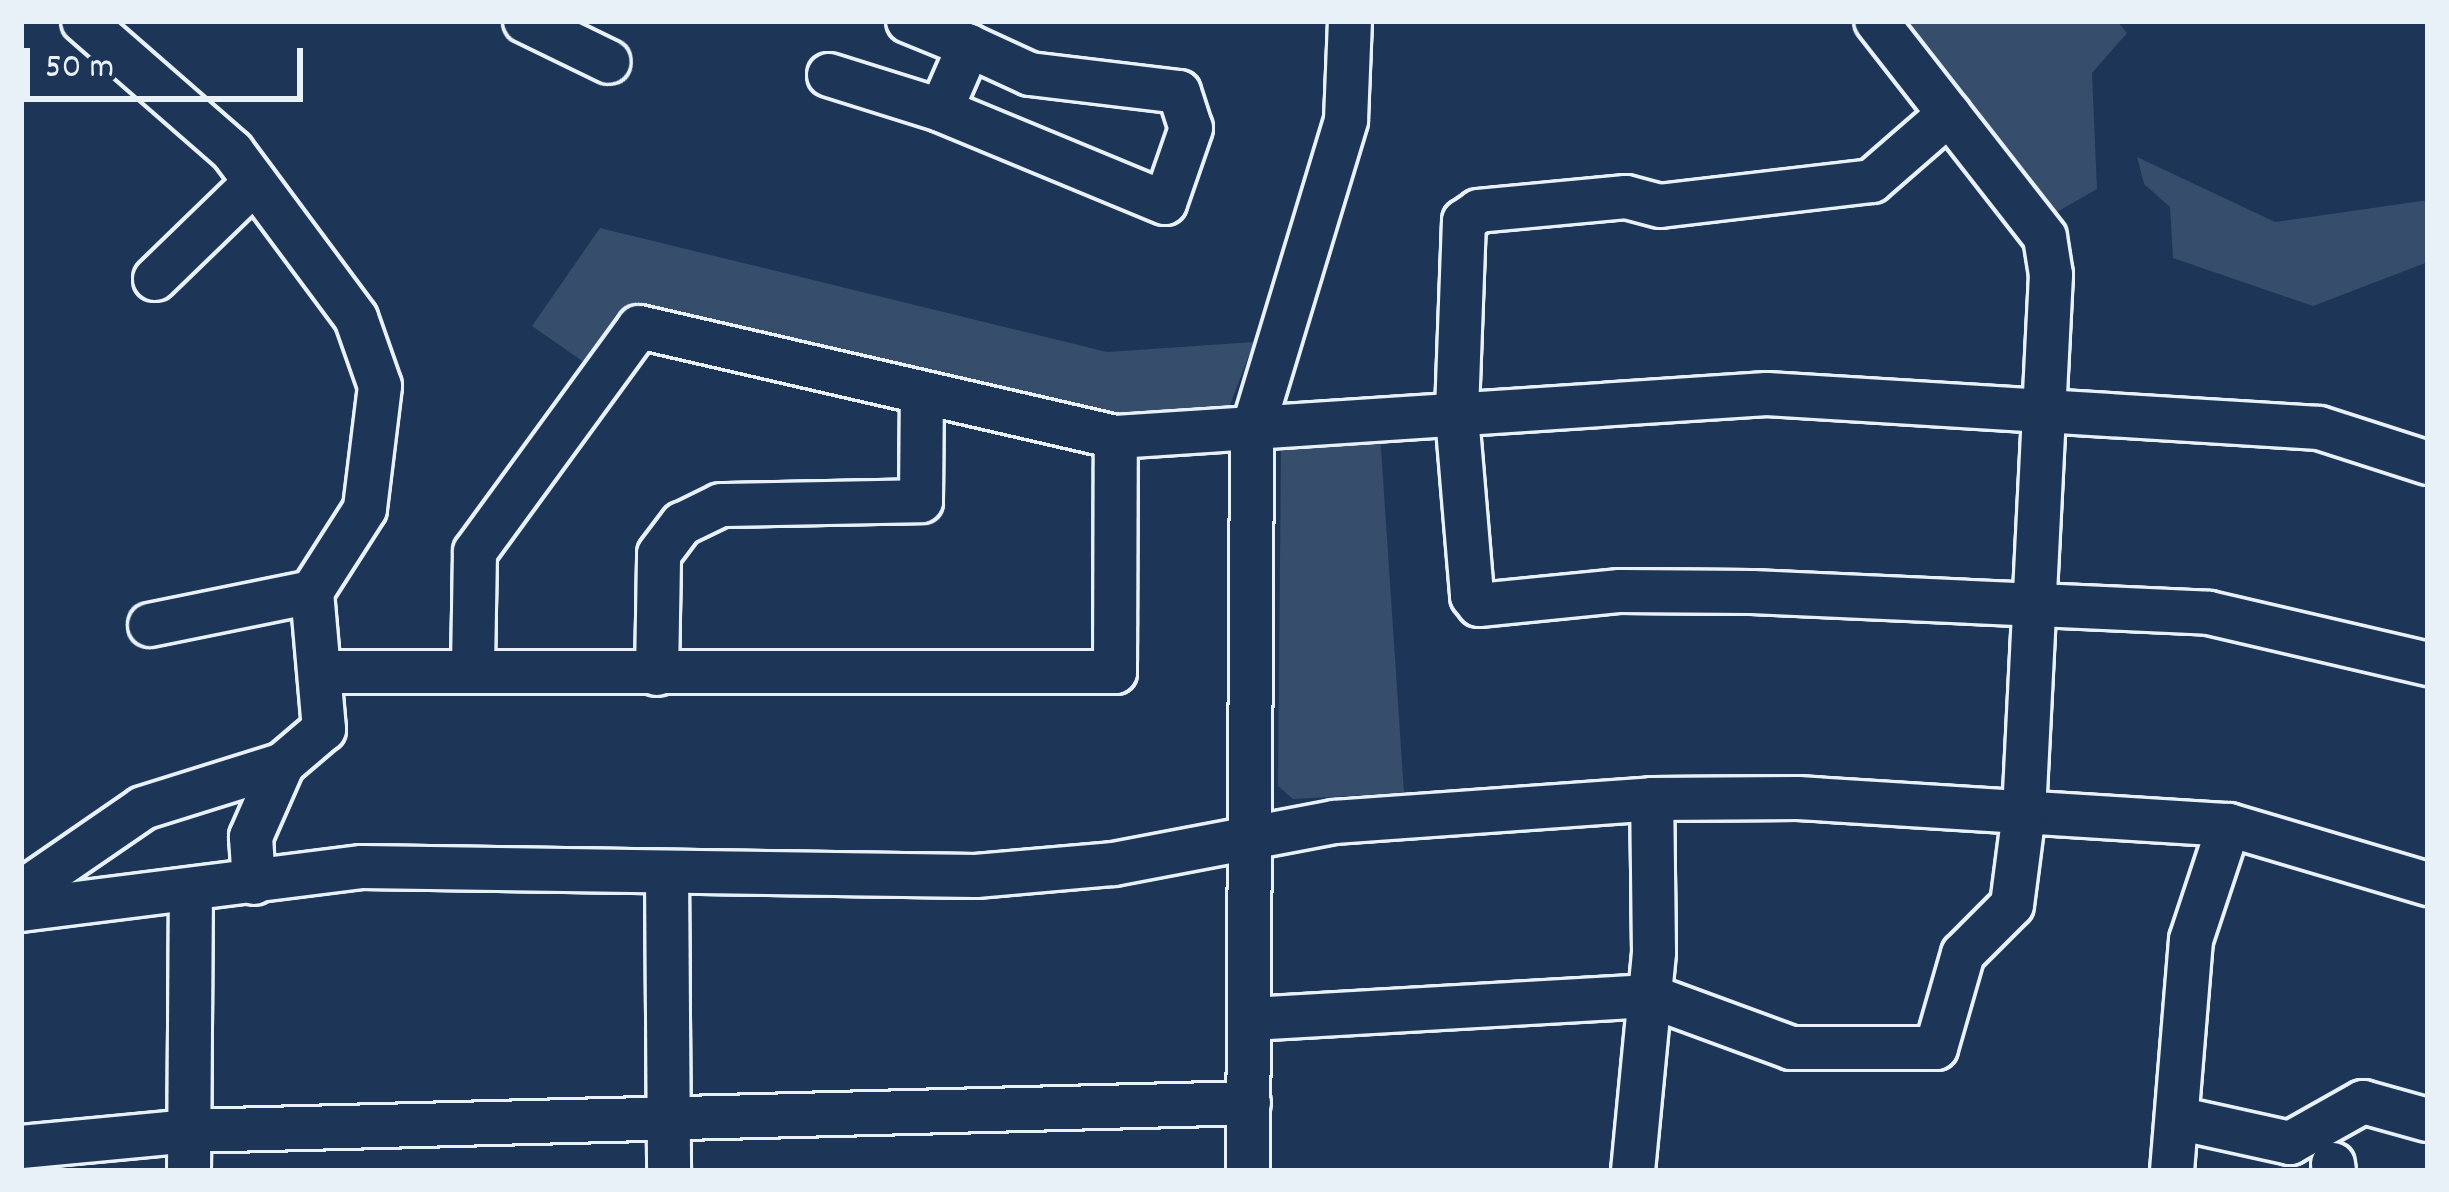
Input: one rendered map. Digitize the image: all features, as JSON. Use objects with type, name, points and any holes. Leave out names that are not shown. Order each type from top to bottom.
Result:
[{"type":"street","points":[[21,892],[143,808],[283,764],[324,729],[325,672],[312,592],[365,509],[380,386],[356,318],[232,151],[82,21]]},
{"type":"street","points":[[525,21],[608,62]]},
{"type":"street","points":[[829,74],[940,110],[1165,203],[1191,128],[1179,92],[1030,74],[908,21]]},
{"type":"street","points":[[1248,1171],[1252,432],[1346,120],[1350,21]]},
{"type":"street","points":[[1250,1019],[1650,996],[1791,1048],[1936,1048],[1963,954],[2012,905],[2024,813],[2032,606],[2047,411],[2045,238],[1876,21]]},
{"type":"street","points":[[940,110],[969,46]]},
{"type":"street","points":[[1948,114],[1872,181],[1660,206],[1626,197],[1479,211],[1464,221],[1457,416],[1472,596],[1479,605],[1621,591],[2209,613],[2428,664]]},
{"type":"street","points":[[155,279],[255,182]]},
{"type":"street","points":[[473,667],[475,552],[639,327],[1116,437],[1252,432],[1767,394],[2319,428],[2428,464]]},
{"type":"street","points":[[657,674],[659,554],[682,524],[721,505],[921,501],[922,394]]},
{"type":"street","points":[[325,672],[473,667],[657,674],[1115,672],[1116,437]]},
{"type":"street","points":[[150,625],[312,592]]},
{"type":"street","points":[[254,883],[251,837],[283,764]]},
{"type":"street","points":[[21,910],[191,893],[362,867],[976,876],[1114,864],[1250,835],[1652,799],[1798,798],[2229,825],[2428,884]]},
{"type":"street","points":[[1633,1171],[1650,996],[1652,799]]},
{"type":"street","points":[[2172,1171],[2191,940],[2229,825]]},
{"type":"street","points":[[668,872],[669,1171]]},
{"type":"street","points":[[189,1151],[191,893]]},
{"type":"street","points":[[2177,1118],[2290,1143],[2363,1102],[2428,1120]]},
{"type":"street","points":[[21,1148],[189,1151],[668,1115],[1249,1103]]},
{"type":"shaded area","points":[[1917,21],[2117,21],[2127,33],[2092,73],[2097,189],[2055,213],[1906,28]]},
{"type":"shaded area","points":[[2137,157],[2275,222],[2428,200],[2428,262],[2313,306],[2173,258],[2170,207],[2144,184]]},
{"type":"shaded area","points":[[600,228],[1107,352],[1254,342],[1228,410],[1102,419],[634,304],[588,365],[532,326]]},
{"type":"shaded area","points":[[1380,433],[1404,793],[1293,799],[1278,786],[1281,450],[1291,439]]}]
